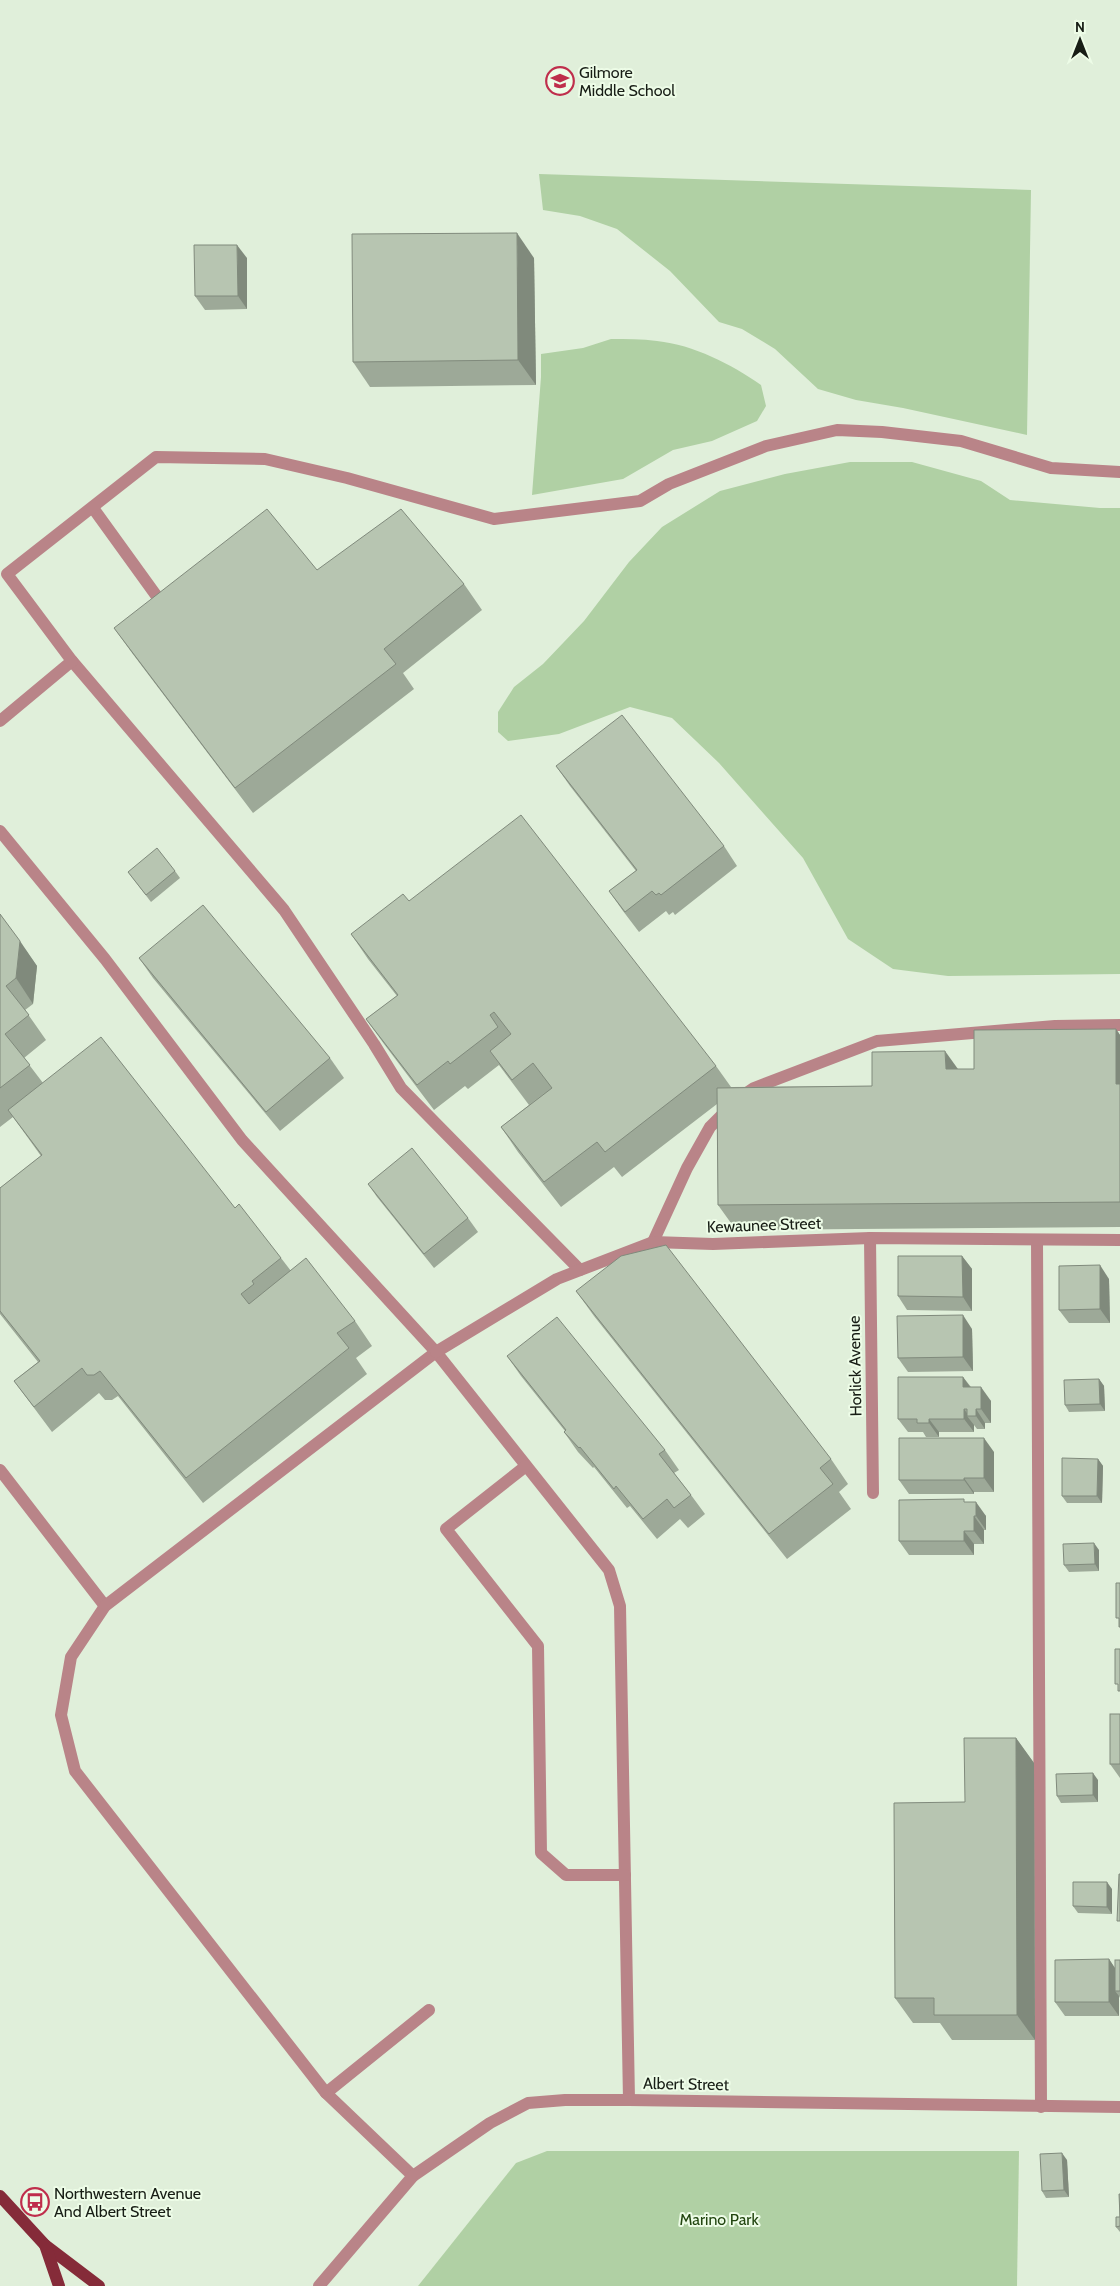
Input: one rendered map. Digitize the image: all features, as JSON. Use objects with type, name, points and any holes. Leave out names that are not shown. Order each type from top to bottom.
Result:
[{"type":"main road","points":[[0,2196],[45,2245],[99,2286]]},
{"type":"main road","points":[[45,2245],[59,2286]]},
{"type":"street","points":[[580,1270],[401,1088],[374,1044],[284,910],[72,661],[3,576],[93,508],[156,457],[265,458],[494,518],[640,500],[669,484],[766,446],[837,430],[882,432],[961,441],[1051,468],[1120,472]]},
{"type":"street","points":[[93,508],[158,598]]},
{"type":"street","points":[[0,721],[72,661]]},
{"type":"street","points":[[0,831],[104,959],[242,1140],[436,1352],[609,1570],[620,1606],[629,2100]]},
{"type":"street","points":[[653,1242],[687,1168],[710,1127],[738,1099],[754,1088],[877,1041],[1055,1026],[1120,1025]]},
{"type":"street","name":"Kewaunee Street","points":[[413,2176],[326,2093],[75,1770],[61,1715],[70,1657],[104,1606],[436,1352],[557,1279],[653,1242],[713,1244],[870,1238],[1120,1240]]},
{"type":"street","name":"Horlick Avenue","points":[[870,1238],[873,1493]]},
{"type":"street","points":[[1037,1240],[1041,2107]]},
{"type":"street","points":[[526,1466],[446,1530],[538,1646],[541,1853],[566,1876],[625,1875]]},
{"type":"street","points":[[0,1470],[104,1606]]},
{"type":"street","points":[[326,2093],[428,2010]]},
{"type":"street","name":"Albert Street","points":[[322,2285],[413,2176],[490,2123],[528,2103],[565,2100],[629,2100],[1120,2107]]},
{"type":"green space","points":[[539,174],[1031,190],[1027,435],[903,408],[856,400],[818,389],[775,349],[742,329],[719,322],[670,271],[617,229],[580,216],[543,210]]},
{"type":"green space","points":[[611,339],[671,343],[712,357],[761,385],[766,406],[757,421],[712,441],[673,450],[623,479],[532,495],[541,354],[583,348]]},
{"type":"green space","points":[[850,462],[912,462],[981,481],[1010,500],[1120,508],[1120,974],[948,976],[893,969],[848,939],[803,858],[719,763],[672,718],[630,707],[559,734],[508,741],[498,732],[498,712],[514,687],[543,664],[584,621],[629,562],[662,527],[720,491],[785,474]]},
{"type":"green space","name":"Marino Park","points":[[547,2151],[1019,2151],[1017,2286],[418,2286],[516,2163]]},
{"type":"building","points":[[517,233],[518,360],[353,362],[352,234]]},
{"type":"building","points":[[194,245],[237,245],[238,296],[195,296]]},
{"type":"building","points":[[267,509],[317,570],[401,509],[464,584],[384,649],[396,664],[235,788],[114,628]]},
{"type":"building","points":[[622,715],[724,846],[661,895],[659,893],[656,895],[652,891],[625,912],[609,891],[637,870],[556,766]]},
{"type":"building","points":[[521,815],[716,1066],[605,1152],[597,1142],[544,1182],[501,1127],[552,1088],[533,1063],[512,1080],[490,1051],[511,1034],[494,1012],[490,1015],[498,1027],[450,1064],[448,1061],[417,1085],[366,1019],[398,995],[351,934],[403,894],[409,901]]},
{"type":"building","points":[[157,848],[175,871],[146,895],[128,872]]},
{"type":"building","points":[[203,905],[330,1058],[266,1112],[139,958]]},
{"type":"building","points":[[0,914],[20,941],[16,978],[6,986],[29,1015],[5,1034],[30,1065],[0,1088]]},
{"type":"building","points":[[1116,1029],[1116,1084],[1120,1084],[1120,1202],[718,1205],[717,1088],[872,1086],[872,1052],[945,1051],[946,1069],[974,1069],[974,1030]]},
{"type":"building","points":[[101,1037],[235,1208],[239,1204],[281,1258],[252,1281],[254,1284],[241,1294],[249,1304],[306,1258],[355,1321],[337,1333],[349,1348],[186,1478],[100,1371],[94,1375],[87,1375],[82,1368],[34,1407],[14,1381],[40,1361],[0,1311],[0,1188],[42,1155],[8,1110]]},
{"type":"building","points":[[412,1148],[468,1218],[424,1254],[368,1184]]},
{"type":"building","points":[[666,1245],[831,1459],[820,1468],[833,1484],[769,1534],[576,1291],[621,1256]]},
{"type":"building","points":[[898,1256],[962,1256],[963,1297],[898,1296]]},
{"type":"building","points":[[1100,1265],[1100,1309],[1059,1310],[1059,1266]]},
{"type":"building","points":[[963,1315],[963,1357],[898,1358],[897,1316]]},
{"type":"building","points":[[557,1317],[665,1450],[659,1454],[691,1495],[674,1508],[667,1499],[643,1519],[616,1486],[614,1489],[580,1447],[564,1432],[566,1430],[507,1356]]},
{"type":"building","points":[[898,1377],[963,1377],[963,1387],[981,1387],[981,1409],[976,1409],[976,1416],[967,1416],[967,1409],[964,1409],[964,1419],[929,1419],[929,1423],[917,1423],[917,1419],[898,1419]]},
{"type":"building","points":[[1099,1379],[1100,1404],[1065,1405],[1064,1380]]},
{"type":"building","points":[[899,1438],[984,1438],[984,1478],[964,1478],[964,1480],[899,1480]]},
{"type":"building","points":[[1062,1458],[1098,1459],[1097,1496],[1062,1496]]},
{"type":"building","points":[[964,1499],[964,1502],[976,1502],[976,1516],[974,1516],[974,1531],[964,1531],[964,1541],[899,1541],[899,1500]]},
{"type":"building","points":[[1094,1543],[1095,1564],[1064,1565],[1063,1544]]},
{"type":"building","points":[[1116,1583],[1120,1583],[1120,1627],[1119,1618],[1116,1618]]},
{"type":"building","points":[[1115,1649],[1120,1649],[1120,1691],[1118,1691],[1118,1684],[1115,1684]]},
{"type":"building","points":[[1110,1714],[1120,1714],[1120,1764],[1110,1764]]},
{"type":"building","points":[[964,1738],[1016,1738],[1017,2015],[934,2015],[934,1998],[895,1998],[894,1803],[965,1802]]},
{"type":"building","points":[[1093,1773],[1093,1795],[1057,1796],[1056,1774]]},
{"type":"building","points":[[1119,1874],[1120,1921],[1117,1921]]},
{"type":"building","points":[[1073,1882],[1107,1882],[1107,1907],[1073,1906]]},
{"type":"building","points":[[1109,1959],[1109,2002],[1055,2002],[1055,1960]]},
{"type":"building","points":[[1115,1960],[1120,1960],[1120,1991],[1115,1991]]},
{"type":"building","points":[[1062,2153],[1064,2190],[1042,2191],[1040,2154]]},
{"type":"building","points":[[1116,2217],[1120,2217],[1120,2226],[1116,2227]]},
{"type":"place","name":"Gilmore Middle School","points":[[560,81]]},
{"type":"place","name":"Northwestern Avenue And Albert Street","points":[[35,2202]]}]
